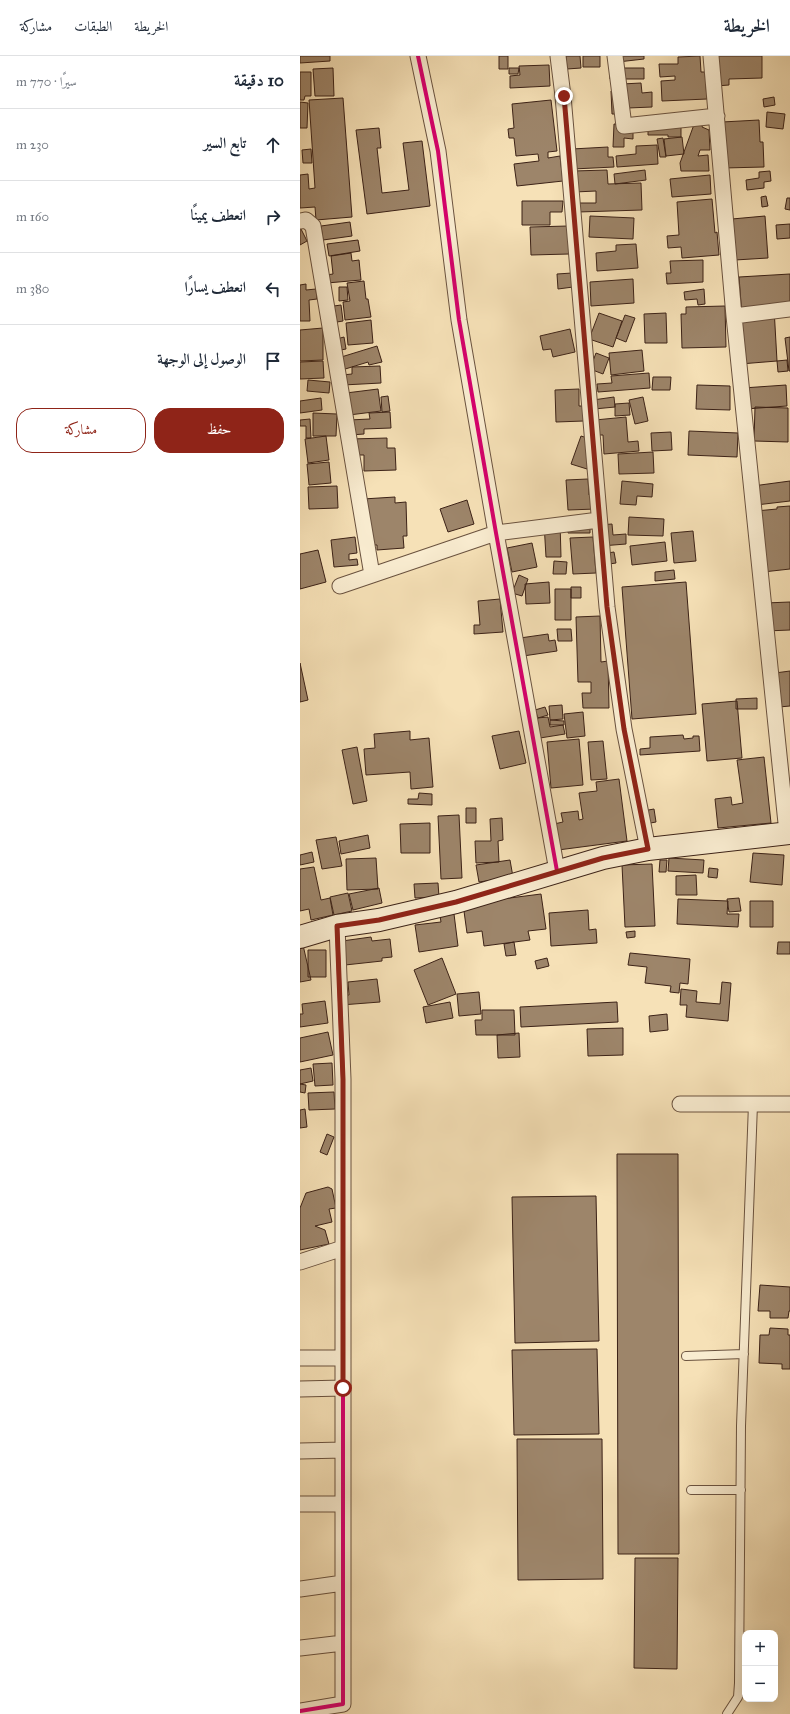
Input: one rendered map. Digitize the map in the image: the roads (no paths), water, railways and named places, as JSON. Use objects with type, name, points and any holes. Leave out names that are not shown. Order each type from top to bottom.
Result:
[{"type":"street","points":[[418,56],[438,151],[459,320],[557,871]]},
{"type":"street","points":[[558,56],[564,96],[607,607],[624,729],[648,849]]},
{"type":"street","points":[[615,56],[624,126],[717,116]]},
{"type":"street","points":[[300,937],[337,926],[379,920],[456,902],[603,858],[648,849],[789,833],[734,316],[711,56]]},
{"type":"street","points":[[300,221],[306,220],[313,226],[372,575]]},
{"type":"street","points":[[734,316],[790,309]]},
{"type":"street","points":[[340,586],[496,533],[599,520]]},
{"type":"street","points":[[300,1711],[343,1704],[343,1079],[337,926]]},
{"type":"street","points":[[680,1104],[790,1104]]},
{"type":"street","points":[[300,1262],[343,1248]]},
{"type":"street","points":[[300,1358],[343,1358]]},
{"type":"street","points":[[300,1389],[343,1388]]},
{"type":"street","points":[[300,1451],[343,1450]]},
{"type":"street","points":[[300,1504],[343,1504]]},
{"type":"street","points":[[300,1589],[343,1583]]},
{"type":"street","points":[[300,1648],[343,1643]]},
{"type":"lane","points":[[727,1714],[738,1697],[739,1683],[740,1490],[753,1104]]},
{"type":"lane","points":[[686,1356],[744,1354]]},
{"type":"lane","points":[[691,1490],[740,1490]]}]
